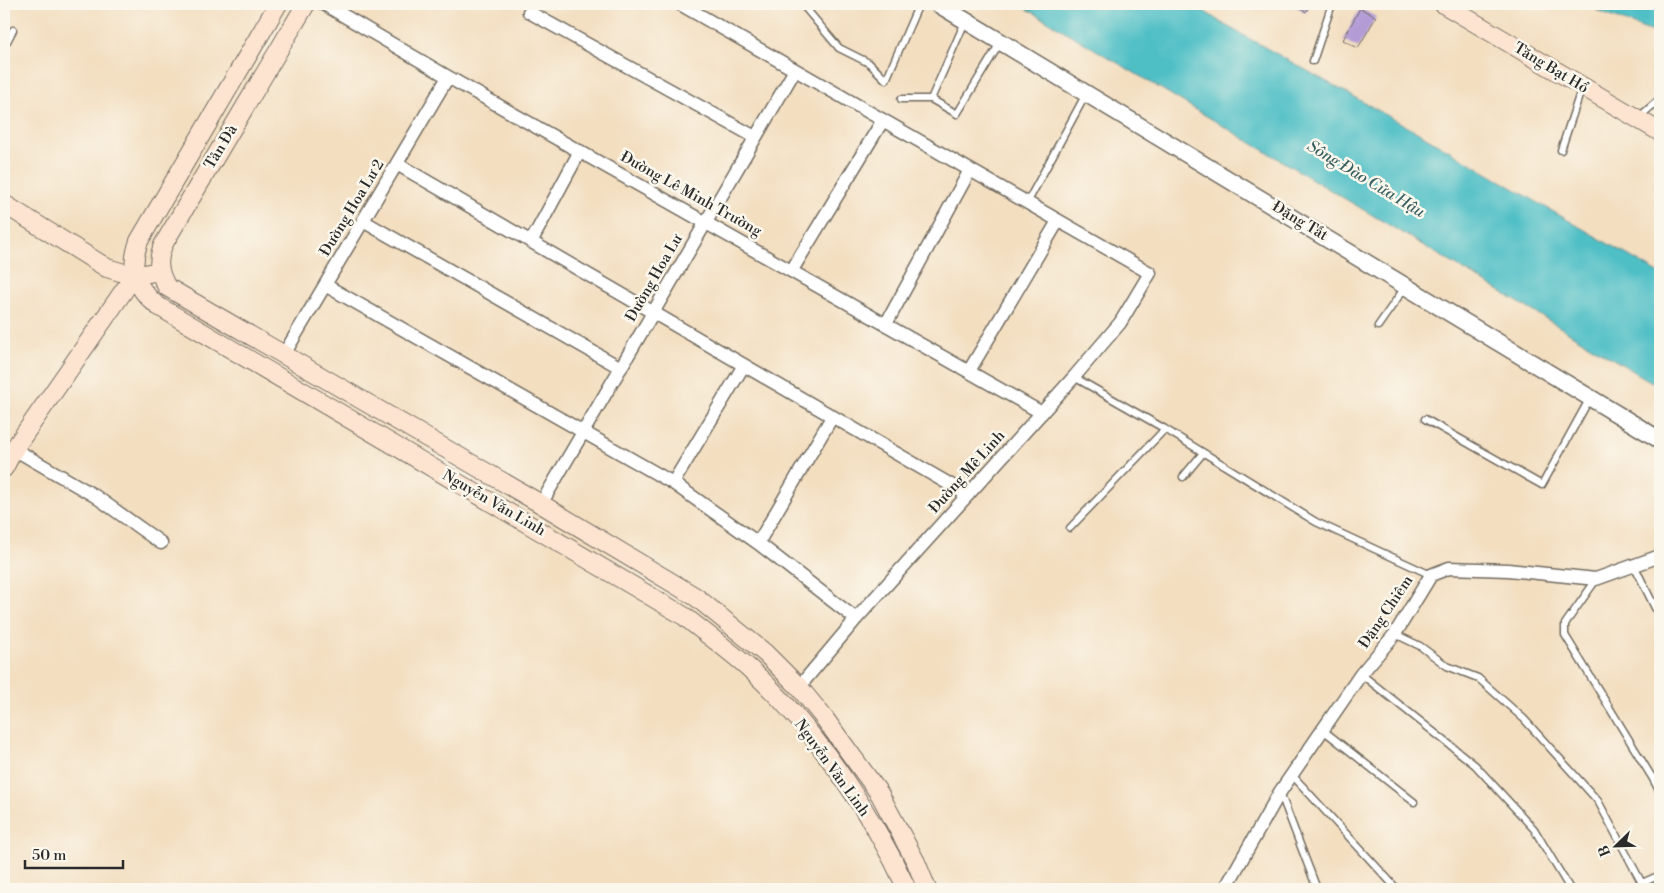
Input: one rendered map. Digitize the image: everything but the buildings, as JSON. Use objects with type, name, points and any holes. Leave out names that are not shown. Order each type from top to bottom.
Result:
[{"type":"main road","name":"Tản Đà","points":[[134,276],[134,255],[139,241],[278,4]]},
{"type":"main road","name":"Tản Đà","points":[[159,271],[159,255],[164,245],[306,4]]},
{"type":"main road","name":"Tăng Bạt Hổ","points":[[1442,4],[1660,132]]},
{"type":"main road","points":[[4,204],[108,268],[134,276],[159,271]]},
{"type":"main road","name":"Nguyễn Văn Linh","points":[[159,271],[167,287],[176,294],[541,504],[696,597],[765,653],[799,686],[879,793],[916,862],[928,889]]},
{"type":"main road","points":[[4,468],[14,449],[134,276]]},
{"type":"main road","name":"Nguyễn Văn Linh","points":[[134,276],[146,296],[158,306],[575,550],[684,616],[750,670],[809,732],[861,806],[907,889]]},
{"type":"main road","points":[[575,550],[587,531]]},
{"type":"main road","points":[[861,806],[879,793]]},
{"type":"street","name":"Đường Lê Minh Trường","points":[[324,4],[448,77],[706,221],[1042,413]]},
{"type":"street","points":[[680,4],[1058,221],[969,371]]},
{"type":"street","name":"Đặng Tất","points":[[938,4],[1660,440]]},
{"type":"street","points":[[529,12],[756,137]]},
{"type":"street","name":"Đường Hoa Lư","points":[[541,504],[795,70]]},
{"type":"street","name":"Đường Hoa Lư 2","points":[[283,356],[448,77]]},
{"type":"street","points":[[792,270],[883,120]]},
{"type":"street","points":[[531,242],[580,151]]},
{"type":"street","points":[[397,164],[968,495]]},
{"type":"street","points":[[886,324],[970,170]]},
{"type":"street","points":[[363,220],[621,368]]},
{"type":"street","name":"Đường Mê Linh","points":[[799,686],[856,619],[1042,413],[1120,323],[1150,273],[1058,221]]},
{"type":"street","points":[[325,286],[673,483],[758,543],[856,619]]},
{"type":"street","points":[[673,483],[744,365]]},
{"type":"street","points":[[758,543],[832,417]]},
{"type":"street","points":[[14,449],[95,496],[161,544]]},
{"type":"street","name":"Đặng Chiêm","points":[[1225,889],[1280,792],[1293,776],[1361,674],[1395,634],[1431,575],[1449,568],[1508,570],[1596,579],[1660,556]]},
{"type":"lane","points":[[802,4],[839,48],[869,63],[886,80],[919,4]]},
{"type":"lane","points":[[1313,61],[1332,4]]},
{"type":"lane","points":[[931,99],[966,21]]},
{"type":"lane","points":[[4,47],[13,30]]},
{"type":"lane","points":[[901,99],[931,99],[956,114],[1001,41]]},
{"type":"lane","points":[[1561,150],[1582,86]]},
{"type":"lane","points":[[1027,203],[1086,92]]},
{"type":"lane","points":[[1638,119],[1660,98]]},
{"type":"lane","points":[[1378,326],[1406,286]]},
{"type":"lane","points":[[1074,377],[1165,429],[1316,522],[1431,575]]},
{"type":"lane","points":[[1426,419],[1542,485],[1591,397]]},
{"type":"lane","points":[[1070,528],[1165,429]]},
{"type":"lane","points":[[1183,477],[1203,453]]},
{"type":"lane","points":[[1634,565],[1660,618]]},
{"type":"lane","points":[[1596,579],[1565,624],[1565,635],[1660,792]]},
{"type":"lane","points":[[1395,634],[1420,646],[1447,666],[1478,678],[1524,719],[1598,801],[1643,886],[1660,875]]},
{"type":"lane","points":[[1361,674],[1475,765],[1534,829],[1570,889]]},
{"type":"lane","points":[[1323,730],[1414,802]]},
{"type":"lane","points":[[1653,779],[1660,775]]},
{"type":"lane","points":[[1293,776],[1397,889]]},
{"type":"lane","points":[[1280,792],[1317,889]]},
{"type":"water","name":"Sông Đào Cửa Hậu","points":[[1019,4],[1193,4],[1225,25],[1424,136],[1660,274],[1660,387]]},
{"type":"water","points":[[1586,4],[1660,4],[1660,35],[1600,12]]}]
